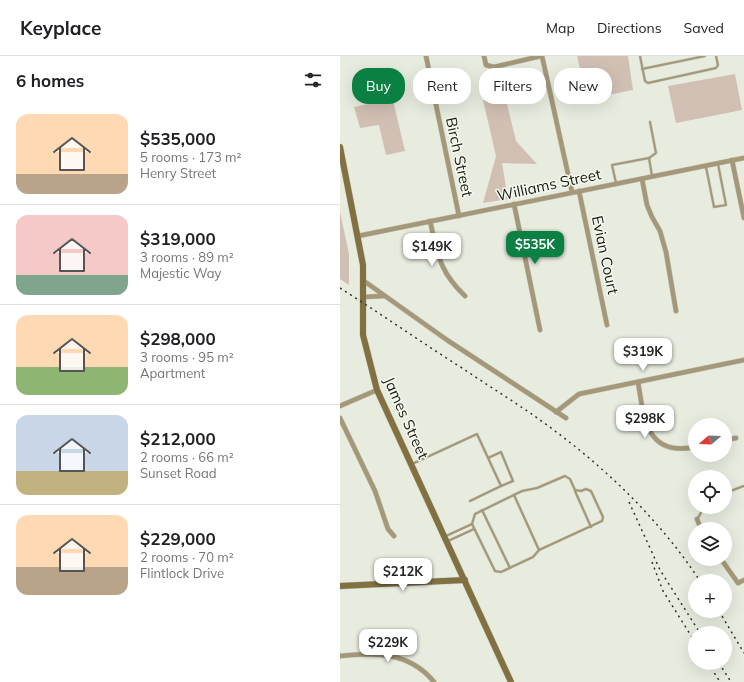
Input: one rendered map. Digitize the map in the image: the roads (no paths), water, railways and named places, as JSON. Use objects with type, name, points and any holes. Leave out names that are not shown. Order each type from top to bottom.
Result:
[{"type":"street","name":"Birch Street","points":[[426,56],[459,216]]},
{"type":"street","points":[[484,56],[486,65],[494,67],[542,56],[572,192]]},
{"type":"street","name":"James Street","points":[[340,146],[363,266],[363,335],[377,390],[511,682]]},
{"type":"street","name":"Williams Street","points":[[358,236],[744,158]]},
{"type":"street","points":[[732,160],[744,218]]},
{"type":"street","points":[[642,179],[647,205],[660,231],[666,252],[676,311]]},
{"type":"street","name":"Evian Court","points":[[579,191],[607,325]]},
{"type":"street","points":[[514,204],[540,330]]},
{"type":"street","points":[[430,221],[439,261],[445,274],[465,296]]},
{"type":"street","points":[[364,281],[383,296],[566,418]]},
{"type":"street","points":[[363,297],[383,296]]},
{"type":"street","points":[[556,412],[579,394],[744,360]]},
{"type":"street","points":[[638,382],[649,432],[666,447],[680,450],[688,448]]},
{"type":"street","points":[[340,406],[377,390]]},
{"type":"street","points":[[340,418],[375,492],[388,529],[394,536]]},
{"type":"street","points":[[732,439],[736,438]]},
{"type":"street","points":[[726,566],[738,583],[744,580]]},
{"type":"street","points":[[340,586],[465,580]]},
{"type":"street","points":[[340,656],[376,653],[394,655],[418,667],[434,682]]},
{"type":"lane","points":[[640,56],[644,81],[654,83],[716,68],[718,65],[716,56]]},
{"type":"lane","points":[[642,69],[705,56]]},
{"type":"lane","points":[[616,183],[612,165],[649,158],[656,153],[650,122]]},
{"type":"lane","points":[[649,158],[653,177]]},
{"type":"lane","points":[[705,166],[714,207],[726,205],[718,163]]},
{"type":"lane","points":[[412,464],[477,434],[501,486]]},
{"type":"lane","points":[[470,501],[513,481],[501,452],[488,458]]},
{"type":"lane","points":[[575,490],[581,492],[586,489],[591,491],[603,517],[602,521],[539,550],[533,558],[498,572],[493,569],[472,524],[475,514],[482,510],[526,490],[537,488],[565,476],[570,479],[591,526]]},
{"type":"lane","points":[[732,490],[744,486]]},
{"type":"lane","points":[[514,495],[539,550]]},
{"type":"lane","points":[[482,510],[510,568]]},
{"type":"lane","points":[[697,519],[700,514]]},
{"type":"lane","points":[[446,539],[472,524]]},
{"type":"lane","points":[[446,539],[474,528]]},
{"type":"railway","points":[[340,288],[521,406],[575,447],[615,481],[652,519],[695,574]]},
{"type":"railway","points":[[629,502],[660,570],[696,626]]},
{"type":"railway","points":[[652,562],[663,591],[688,631]]},
{"type":"railway","points":[[723,618],[744,653]]},
{"type":"railway","points":[[712,670],[720,682]]},
{"type":"railway","points":[[723,670],[731,682]]}]
